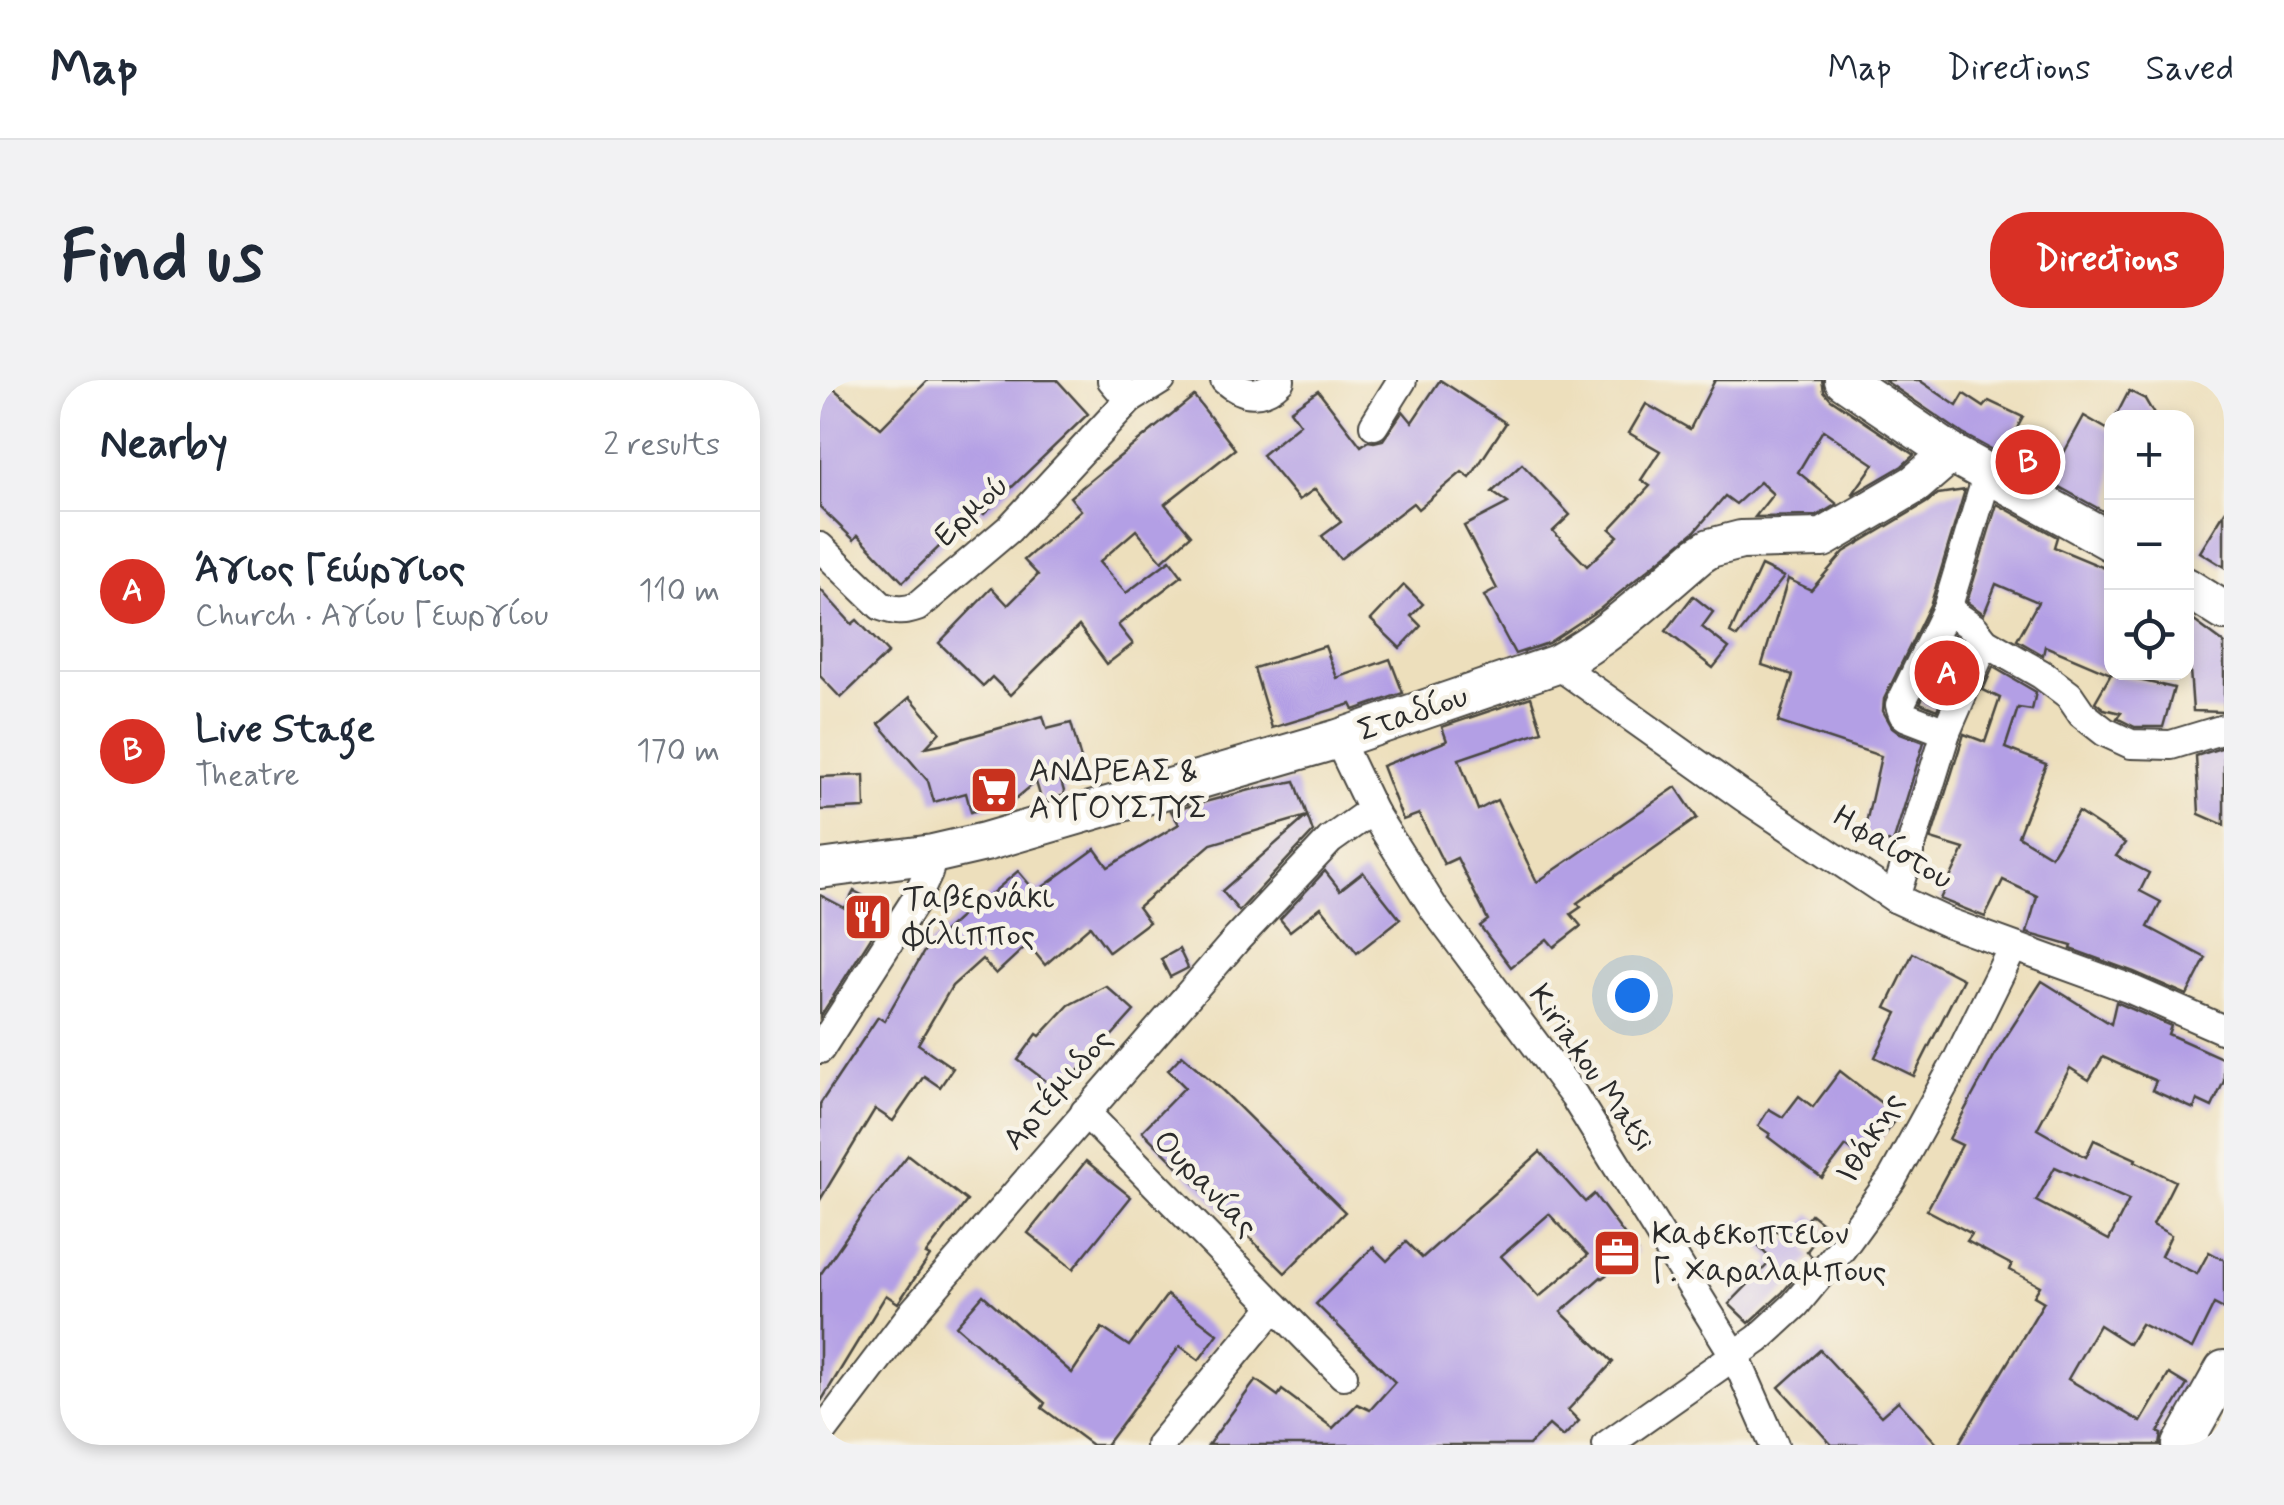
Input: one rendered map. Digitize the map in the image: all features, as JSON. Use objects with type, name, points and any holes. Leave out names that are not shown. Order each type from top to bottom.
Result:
[{"type":"main road","points":[[1844,380],[1951,452],[2104,537]]},
{"type":"main road","name":"Σταδίου","points":[[820,869],[933,854],[986,842],[1338,740],[1556,664],[1617,626],[1698,554],[1741,540],[1823,538],[1916,484],[1951,452]]},
{"type":"main road","points":[[2191,590],[2224,611]]},
{"type":"main road","points":[[2182,1445],[2224,1370]]},
{"type":"street","name":"Ερμού","points":[[820,546],[881,606],[893,611],[917,608],[1009,528],[1120,390],[1161,380]]},
{"type":"street","points":[[1224,380],[1244,393],[1255,394],[1267,391],[1280,380]]},
{"type":"street","points":[[1374,426],[1402,380]]},
{"type":"street","points":[[1946,732],[1908,717],[1900,706],[1947,609],[1988,472]]},
{"type":"street","points":[[1947,609],[1974,628],[1985,642],[2068,695],[2082,714],[2105,732],[2131,744],[2171,744],[2224,729]]},
{"type":"street","points":[[1895,898],[1946,732],[1985,642]]},
{"type":"street","name":"Ηφαίστου","points":[[1556,664],[1895,898],[1949,923],[2128,988],[2224,1030]]},
{"type":"street","name":"Kiriakou Matsi","points":[[1338,740],[1372,812],[1436,910],[1574,1096],[1735,1356],[1774,1445]]},
{"type":"street","name":"Αρτέμιδος","points":[[820,1435],[914,1310],[1236,939],[1330,840],[1372,812]]},
{"type":"street","points":[[820,1050],[915,901],[933,854]]},
{"type":"street","name":"Ιθάκης","points":[[1608,1445],[1735,1356],[1795,1305],[1892,1178],[1958,1059],[2013,947]]},
{"type":"street","name":"Ουρανίας","points":[[1085,1112],[1343,1375]]},
{"type":"street","points":[[1160,1445],[1275,1306]]},
{"type":"building","points":[[820,380],[881,428],[928,380],[1057,380],[1088,414],[984,514],[978,509],[903,582],[858,535],[854,540],[820,507]]},
{"type":"building","points":[[1440,380],[1506,423],[1470,478],[1462,472],[1418,509],[1413,503],[1340,559],[1322,536],[1341,522],[1315,489],[1299,500],[1262,455],[1300,424],[1290,410],[1318,390],[1361,446],[1383,440],[1403,411],[1412,422]]},
{"type":"building","points":[[1715,380],[1822,380],[1831,399],[1914,455],[1852,495],[1874,464],[1823,430],[1798,472],[1837,504],[1817,516],[1755,517],[1773,494],[1760,482],[1736,504],[1725,496],[1695,531],[1600,609],[1548,643],[1515,654],[1484,596],[1497,589],[1464,526],[1508,503],[1492,492],[1522,464],[1570,515],[1553,531],[1587,566],[1618,536],[1610,529],[1650,486],[1641,480],[1660,451],[1629,433],[1646,404],[1690,429]]},
{"type":"building","points":[[1884,380],[1919,380],[1957,406],[1964,394],[1984,407],[1989,401],[2023,417],[2014,434],[2061,458],[2084,416],[2104,427],[2104,512],[1963,434]]},
{"type":"building","points":[[2129,391],[2145,399],[2151,410],[2119,410]]},
{"type":"building","points":[[1194,396],[1235,449],[1165,504],[1191,535],[1162,561],[1136,530],[1099,562],[1126,593],[1170,560],[1182,576],[1118,625],[1133,644],[1107,664],[1079,626],[1010,695],[992,677],[983,686],[939,643],[992,588],[1008,605],[1038,575],[1024,560],[1081,510],[1070,497]]},
{"type":"building","points":[[1965,490],[1931,603],[1884,699],[1883,711],[1892,727],[1924,742],[1893,843],[1863,837],[1881,756],[1778,722],[1793,675],[1762,665],[1788,579],[1811,590],[1844,552],[1938,494]]},
{"type":"building","points":[[1997,504],[2057,537],[2054,547],[2104,568],[2104,671],[2045,646],[2043,655],[2017,640],[2038,602],[1996,584],[1984,614],[1967,602]]},
{"type":"building","points":[[2224,513],[2224,567],[2200,552]]},
{"type":"building","points":[[1761,566],[1784,577],[1737,637],[1730,633]]},
{"type":"building","points":[[1404,585],[1423,604],[1411,616],[1421,626],[1400,648],[1371,620]]},
{"type":"building","points":[[820,589],[852,624],[857,620],[888,653],[841,698],[820,676]]},
{"type":"building","points":[[1693,596],[1713,612],[1702,627],[1729,648],[1713,668],[1666,631]]},
{"type":"building","points":[[2194,621],[2224,643],[2224,712],[2193,711]]},
{"type":"building","points":[[1954,635],[1965,645],[1937,710],[1920,703]]},
{"type":"building","points":[[1325,646],[1337,678],[1390,659],[1403,693],[1354,710],[1351,704],[1272,728],[1254,668]]},
{"type":"building","points":[[1993,667],[2036,692],[2032,710],[2018,708],[2005,748],[2046,764],[2018,836],[2051,856],[2078,812],[2125,843],[2116,856],[2149,873],[2140,891],[2161,902],[2148,927],[2206,958],[2187,995],[2071,949],[2072,946],[2027,933],[2037,896],[2003,880],[1985,917],[1940,899],[1964,849],[1931,839],[1964,734],[1985,742],[2000,698],[1983,690]]},
{"type":"building","points":[[2108,680],[2139,680],[2174,688],[2163,727],[2135,727],[2117,718],[2121,713],[2095,702]]},
{"type":"building","points":[[910,697],[940,732],[926,747],[1043,716],[1047,729],[1071,723],[1085,774],[1061,781],[1065,795],[1042,802],[1036,782],[1013,801],[971,812],[966,793],[934,802],[928,781],[879,724]]},
{"type":"building","points":[[1531,697],[1542,731],[1459,759],[1478,810],[1497,800],[1537,882],[1676,787],[1697,818],[1577,903],[1581,907],[1571,914],[1581,926],[1554,947],[1547,939],[1511,967],[1480,926],[1488,920],[1457,858],[1444,864],[1419,814],[1403,820],[1382,766],[1447,741],[1442,727]]},
{"type":"building","points":[[2224,747],[2224,825],[2199,814],[2196,756]]},
{"type":"building","points":[[864,775],[865,808],[820,810],[820,777]]},
{"type":"building","points":[[1295,781],[1313,832],[1239,911],[1222,891],[1307,816],[1211,844],[1138,907],[1149,922],[1109,952],[1090,926],[1045,965],[1028,944],[996,974],[982,959],[952,986],[918,1044],[953,1068],[940,1087],[924,1076],[893,1121],[875,1109],[820,1200],[820,1104],[878,1017],[884,1021],[926,948],[972,906],[975,908],[1018,871],[1036,892],[1095,849],[1108,867],[1179,824],[1171,811]]},
{"type":"building","points":[[1325,871],[1340,890],[1363,872],[1400,919],[1357,953],[1321,907],[1290,931],[1280,919]]},
{"type":"building","points":[[854,891],[889,909],[820,1017],[820,895],[845,908]]},
{"type":"building","points":[[1179,949],[1188,968],[1170,977],[1161,959]]},
{"type":"building","points":[[1913,953],[1963,979],[1914,1076],[1875,1057],[1897,1013],[1886,1008]]},
{"type":"building","points":[[2042,981],[2111,1024],[2116,1002],[2171,1026],[2168,1034],[2224,1059],[2224,1081],[2212,1107],[2197,1100],[2194,1109],[2152,1090],[2156,1081],[2103,1057],[2089,1080],[2070,1068],[2037,1129],[2086,1157],[2094,1140],[2175,1181],[2153,1225],[2171,1235],[2161,1256],[2197,1274],[2209,1252],[2224,1260],[2224,1309],[2214,1304],[2192,1349],[2141,1324],[2129,1344],[2099,1325],[2068,1379],[2141,1422],[2169,1374],[2187,1385],[2158,1432],[2162,1434],[2160,1445],[1958,1445],[2044,1302],[2034,1296],[2040,1286],[2010,1270],[2012,1265],[1967,1241],[1972,1234],[1927,1210],[1962,1145],[1949,1139],[1998,1049]],"holes":[[[2055,1167],[2129,1200],[2109,1240],[2036,1201]]]},
{"type":"building","points":[[1106,986],[1134,1011],[1099,1050],[1096,1047],[1062,1093],[1018,1060],[1037,1034],[1040,1036],[1069,1005]]},
{"type":"building","points":[[1182,1055],[1345,1212],[1285,1273],[1142,1131],[1185,1087],[1168,1070]]},
{"type":"building","points":[[1840,1071],[1898,1116],[1865,1160],[1846,1146],[1822,1178],[1758,1126],[1769,1109],[1783,1117],[1799,1096],[1813,1107]]},
{"type":"building","points":[[1540,1152],[1585,1202],[1594,1194],[1637,1252],[1561,1312],[1613,1362],[1568,1410],[1579,1421],[1563,1437],[1549,1425],[1529,1445],[1208,1445],[1256,1380],[1278,1396],[1282,1390],[1333,1428],[1357,1404],[1370,1410],[1395,1382],[1316,1304],[1373,1247],[1387,1261],[1406,1242],[1422,1258]],"holes":[[[1549,1214],[1588,1255],[1539,1297],[1501,1256]]]},
{"type":"building","points":[[908,1155],[967,1201],[926,1254],[930,1256],[898,1303],[886,1295],[820,1403],[820,1275]]},
{"type":"building","points":[[1086,1161],[1131,1197],[1073,1269],[1028,1233]]},
{"type":"building","points":[[1811,1214],[1826,1226],[1807,1251],[1812,1257],[1782,1293],[1749,1323],[1729,1304],[1772,1260],[1759,1247],[1776,1230],[1788,1243]]},
{"type":"building","points":[[983,1295],[1072,1373],[1102,1328],[1129,1346],[1167,1295],[1218,1334],[1199,1360],[1180,1346],[1106,1445],[1092,1445],[1042,1408],[1045,1403],[956,1326]]},
{"type":"building","points":[[1820,1350],[1881,1416],[1898,1401],[1938,1445],[1832,1445],[1779,1387]]},
{"type":"place","name":"Live Stage","points":[[2028,462]]},
{"type":"place","name":"Άγιος Γεώργιος","points":[[1947,673]]},
{"type":"place","name":"ΑΝΔΡΕΑΣ & ΑΥΓΟΥΣΤΥΣ","points":[[994,790]]},
{"type":"place","name":"Ταβερνάκι Φίλιππος","points":[[868,917]]},
{"type":"place","name":"Καφεκοπτειον Γ. Χαραλαμπους","points":[[1617,1253]]}]
